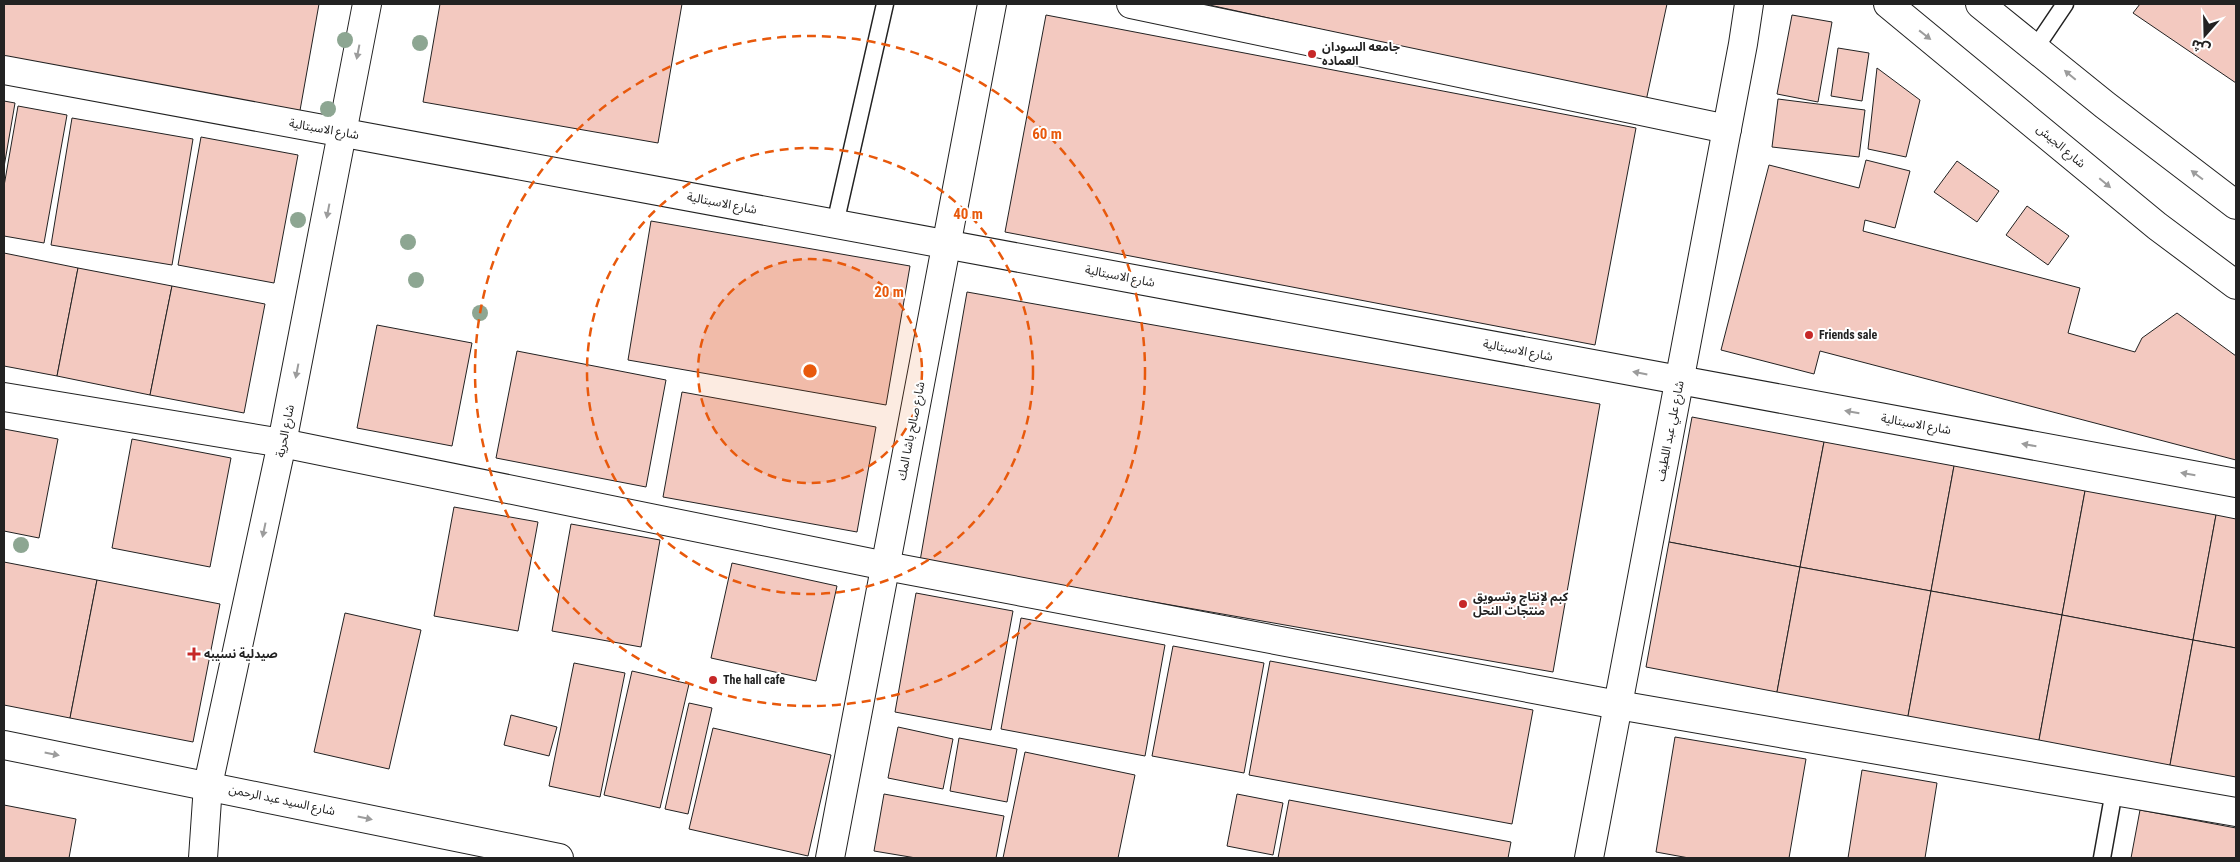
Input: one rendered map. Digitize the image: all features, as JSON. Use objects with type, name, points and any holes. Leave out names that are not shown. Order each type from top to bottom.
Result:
[{"type":"main road","name":"شارع الحرية","points":[[203,858],[208,785],[282,443],[367,4]]},
{"type":"main road","name":"شارع صالح باشا المك","points":[[830,858],[992,4]]},
{"type":"main road","points":[[1131,4],[1727,129]]},
{"type":"main road","name":"شارع علي عبد اللطيف","points":[[1589,858],[1749,4]]},
{"type":"main road","name":"شارع الجيش","points":[[1888,4],[2157,226],[2236,285]]},
{"type":"main road","points":[[1980,4],[2106,105],[2236,205]]},
{"type":"main road","name":"شارع الاسبتالية","points":[[4,70],[2236,483]]},
{"type":"main road","points":[[4,397],[282,443],[886,566],[1618,705],[2236,812]]},
{"type":"main road","name":"شارع السيد عبد الرحمن","points":[[4,745],[208,785],[559,858]]},
{"type":"lane","points":[[834,224],[885,4]]},
{"type":"lane","points":[[2036,47],[2065,4]]},
{"type":"lane","points":[[2102,858],[2114,790]]},
{"type":"building","points":[[4,4],[319,4],[299,116],[4,61]]},
{"type":"building","points":[[440,4],[682,4],[658,143],[423,102]]},
{"type":"building","points":[[1205,4],[1667,4],[1646,101]]},
{"type":"building","points":[[2140,4],[2236,4],[2236,83],[2133,13]]},
{"type":"building","points":[[1046,15],[1636,128],[1595,345],[1005,232]]},
{"type":"building","points":[[1792,15],[1832,22],[1818,102],[1777,94]]},
{"type":"building","points":[[1838,48],[1869,53],[1862,101],[1831,96]]},
{"type":"building","points":[[1877,68],[1920,100],[1906,157],[1868,149]]},
{"type":"building","points":[[1778,99],[1865,110],[1859,157],[1772,147]]},
{"type":"building","points":[[4,101],[15,103],[4,167]]},
{"type":"building","points":[[18,106],[67,115],[44,243],[4,236],[4,186]]},
{"type":"building","points":[[72,118],[193,139],[172,265],[51,245]]},
{"type":"building","points":[[201,137],[298,155],[274,283],[178,265]]},
{"type":"building","points":[[1866,160],[1910,171],[1895,228],[1865,220],[1863,231],[2080,288],[2068,333],[2135,352],[2142,338],[2177,313],[2236,356],[2236,460],[1820,351],[1814,374],[1721,350],[1769,165],[1859,188]]},
{"type":"building","points":[[1957,161],[1999,191],[1977,222],[1934,192]]},
{"type":"building","points":[[2027,206],[2069,236],[2048,265],[2006,235]]},
{"type":"building","points":[[651,221],[910,266],[886,405],[628,360]]},
{"type":"building","points":[[4,253],[78,268],[57,376],[4,366]]},
{"type":"building","points":[[78,268],[172,286],[150,395],[57,376]]},
{"type":"building","points":[[172,286],[265,304],[244,413],[150,395]]},
{"type":"building","points":[[967,292],[1600,404],[1553,672],[920,561]]},
{"type":"building","points":[[377,325],[472,343],[452,446],[357,428]]},
{"type":"building","points":[[517,351],[666,380],[646,487],[496,458]]},
{"type":"building","points":[[682,392],[876,427],[857,532],[663,497]]},
{"type":"building","points":[[1692,417],[1824,442],[1800,567],[1669,542]]},
{"type":"building","points":[[4,429],[58,439],[39,538],[4,531]]},
{"type":"building","points":[[132,439],[231,458],[210,567],[112,548]]},
{"type":"building","points":[[1824,442],[1954,466],[1931,591],[1800,567]]},
{"type":"building","points":[[1954,466],[2085,491],[2062,615],[1931,591]]},
{"type":"building","points":[[2085,491],[2216,515],[2193,640],[2062,615]]},
{"type":"building","points":[[454,507],[538,522],[518,631],[434,616]]},
{"type":"building","points":[[2216,515],[2236,519],[2236,648],[2193,640]]},
{"type":"building","points":[[571,524],[660,540],[641,647],[552,631]]},
{"type":"building","points":[[1669,542],[1800,567],[1777,692],[1646,667]]},
{"type":"building","points":[[4,562],[97,580],[70,718],[4,705]]},
{"type":"building","points":[[732,563],[837,586],[816,681],[711,658]]},
{"type":"building","points":[[1800,567],[1931,591],[1908,716],[1777,692]]},
{"type":"building","points":[[97,580],[220,604],[193,742],[70,718]]},
{"type":"building","points":[[1931,591],[2062,615],[2039,740],[1908,716]]},
{"type":"building","points":[[916,593],[1013,611],[991,730],[895,712]]},
{"type":"building","points":[[345,613],[421,630],[389,769],[314,752]]},
{"type":"building","points":[[2062,615],[2193,640],[2170,765],[2039,740]]},
{"type":"building","points":[[1021,618],[1165,645],[1145,756],[1001,729]]},
{"type":"building","points":[[2193,640],[2236,648],[2236,777],[2170,765]]},
{"type":"building","points":[[1173,646],[1264,663],[1244,773],[1152,756]]},
{"type":"building","points":[[1270,661],[1533,710],[1512,824],[1249,775]]},
{"type":"building","points":[[574,663],[625,673],[600,797],[549,786]]},
{"type":"building","points":[[632,671],[689,684],[660,808],[604,795]]},
{"type":"building","points":[[689,703],[712,708],[688,814],[665,809]]},
{"type":"building","points":[[511,715],[557,727],[549,756],[504,745]]},
{"type":"building","points":[[898,727],[953,739],[943,789],[888,778]]},
{"type":"building","points":[[713,728],[831,755],[808,856],[689,829]]},
{"type":"building","points":[[1675,737],[1806,759],[1789,858],[1689,858],[1656,852]]},
{"type":"building","points":[[959,738],[1017,749],[1007,802],[950,791]]},
{"type":"building","points":[[1025,752],[1135,775],[1118,858],[1003,858]]},
{"type":"building","points":[[1862,770],[1937,783],[1925,858],[1848,858]]},
{"type":"building","points":[[884,794],[1004,816],[996,858],[916,858],[874,851]]},
{"type":"building","points":[[1237,794],[1283,803],[1273,855],[1227,846]]},
{"type":"building","points":[[1289,800],[1511,842],[1508,858],[1278,858]]},
{"type":"building","points":[[4,805],[76,819],[69,858],[4,858]]},
{"type":"building","points":[[2140,810],[2236,828],[2236,858],[2131,858]]},
{"type":"place","name":"جامعه السودان العماده","points":[[1312,54]]},
{"type":"place","name":"Friends sale","points":[[1809,335]]},
{"type":"place","name":"كبم لإنتاج وتسويق منتجات النحل","points":[[1463,604]]},
{"type":"place","name":"صيدلية نسيبه","points":[[194,654]]},
{"type":"place","name":"The hall cafe","points":[[713,680]]}]
